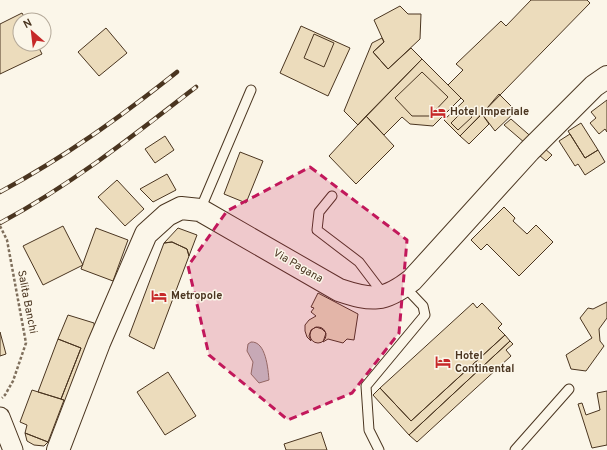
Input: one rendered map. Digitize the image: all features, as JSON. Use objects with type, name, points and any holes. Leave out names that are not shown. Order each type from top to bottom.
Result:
[{"type":"main road","name":"Via Pagana","points":[[58,450],[99,343],[146,234],[167,215],[181,208],[200,210],[339,290],[365,298],[385,296],[412,280],[534,146],[594,86],[607,76]]},
{"type":"street","points":[[0,417],[13,450]]},
{"type":"lane","points":[[200,210],[251,90]]},
{"type":"lane","points":[[332,196],[319,212],[317,230],[359,262],[385,296]]},
{"type":"lane","points":[[379,450],[369,430],[366,386],[425,315],[423,306],[404,286]]},
{"type":"lane","points":[[515,450],[569,389]]},
{"type":"path","name":"Salita Banchi","points":[[0,226],[7,240],[26,343],[14,381],[5,395],[0,399]]},
{"type":"highlighted area","points":[[310,167],[407,240],[399,333],[352,393],[288,420],[209,355],[188,266],[227,211]]},
{"type":"shaded area","points":[[251,342],[260,346],[263,351],[267,363],[269,380],[259,383],[251,374],[253,362],[247,351],[248,344]]},
{"type":"building","points":[[531,0],[587,0],[590,3],[460,136],[444,120],[464,101],[448,85],[463,70],[456,64],[501,21],[506,26]]},
{"type":"building","points":[[400,6],[408,14],[421,14],[420,39],[388,69],[373,52],[384,42],[374,20]]},
{"type":"building","points":[[12,18],[12,52],[41,52],[42,54],[0,74],[0,24]]},
{"type":"building","points":[[301,26],[350,48],[328,96],[280,73]]},
{"type":"building","points":[[106,28],[127,53],[99,76],[78,52]]},
{"type":"building","points":[[314,34],[334,43],[324,67],[304,58]]},
{"type":"building","points":[[382,38],[384,42],[373,52],[388,69],[411,48],[422,59],[358,125],[344,111],[372,43]]},
{"type":"building","points":[[422,59],[461,98],[433,126],[410,124],[402,117],[384,135],[366,116]]},
{"type":"building","points":[[422,72],[448,97],[430,116],[412,116],[395,98]]},
{"type":"building","points":[[499,94],[516,111],[495,131],[482,114]]},
{"type":"building","points":[[607,100],[607,132],[605,129],[599,134],[590,123],[596,118],[591,112]]},
{"type":"building","points":[[465,109],[472,117],[458,130],[451,123]]},
{"type":"building","points":[[482,114],[489,124],[469,144],[460,136]]},
{"type":"building","points":[[366,116],[394,146],[356,184],[329,156]]},
{"type":"building","points":[[511,119],[552,155],[546,161],[504,125]]},
{"type":"building","points":[[581,123],[598,150],[585,158],[568,131]]},
{"type":"building","points":[[570,134],[585,158],[598,150],[605,162],[585,175],[578,164],[575,166],[559,141]]},
{"type":"building","points":[[165,136],[174,150],[155,163],[145,149]]},
{"type":"building","points":[[240,152],[263,161],[246,203],[224,194]]},
{"type":"building","points":[[167,174],[176,190],[153,202],[140,189]]},
{"type":"building","points":[[117,180],[144,209],[125,226],[98,197]]},
{"type":"building","points":[[504,207],[515,218],[513,221],[527,234],[536,225],[553,242],[519,276],[487,244],[481,250],[471,240]]},
{"type":"building","points":[[63,226],[83,265],[43,285],[23,246]]},
{"type":"building","points":[[96,228],[128,240],[113,281],[81,269]]},
{"type":"building","points":[[178,228],[197,235],[189,256],[187,249],[172,242],[164,243]]},
{"type":"building","name":"Metropole","points":[[172,242],[187,249],[189,256],[154,349],[129,336],[164,243]]},
{"type":"building","points":[[318,293],[358,314],[354,340],[347,339],[343,343],[328,339],[323,342],[326,333],[322,329],[316,327],[311,330],[309,336],[311,341],[307,337],[305,325],[309,320],[316,316],[311,312],[314,308],[311,307]]},
{"type":"building","points":[[607,302],[607,318],[599,329],[600,341],[604,346],[586,371],[571,369],[566,355],[592,338],[580,318],[588,308],[593,309]]},
{"type":"building","name":"Hotel Continental","points":[[473,303],[477,308],[482,303],[502,324],[498,328],[505,335],[411,421],[380,388]]},
{"type":"building","points":[[68,315],[94,323],[95,334],[68,402],[61,399],[81,348],[58,339]]},
{"type":"building","points":[[315,327],[321,327],[326,332],[324,341],[321,343],[315,343],[310,338],[310,332]]},
{"type":"building","points":[[0,332],[6,354],[0,356]]},
{"type":"building","points":[[505,335],[510,341],[409,435],[373,395],[380,388],[411,421]]},
{"type":"building","points":[[58,339],[81,348],[61,399],[38,392]]},
{"type":"building","points":[[510,341],[513,344],[506,350],[511,356],[417,442],[409,435]]},
{"type":"building","points":[[168,372],[196,416],[165,435],[137,392]]},
{"type":"building","points":[[32,390],[64,400],[48,442],[25,433],[27,425],[20,422]]},
{"type":"building","points":[[607,391],[607,445],[592,448],[578,404],[582,403],[586,415],[600,410],[597,393]]},
{"type":"building","points":[[321,432],[327,450],[286,450],[284,444]]},
{"type":"building","points":[[25,433],[48,442],[44,446],[34,445],[27,441]]},
{"type":"railway","points":[[0,192],[69,151],[134,105],[177,72]]},
{"type":"railway","points":[[0,223],[52,193],[77,176],[125,142],[196,87]]},
{"type":"place","name":"Hotel Imperiale","points":[[438,112]]},
{"type":"place","name":"Metropole","points":[[159,296]]},
{"type":"place","name":"Hotel Continental","points":[[443,362]]}]
